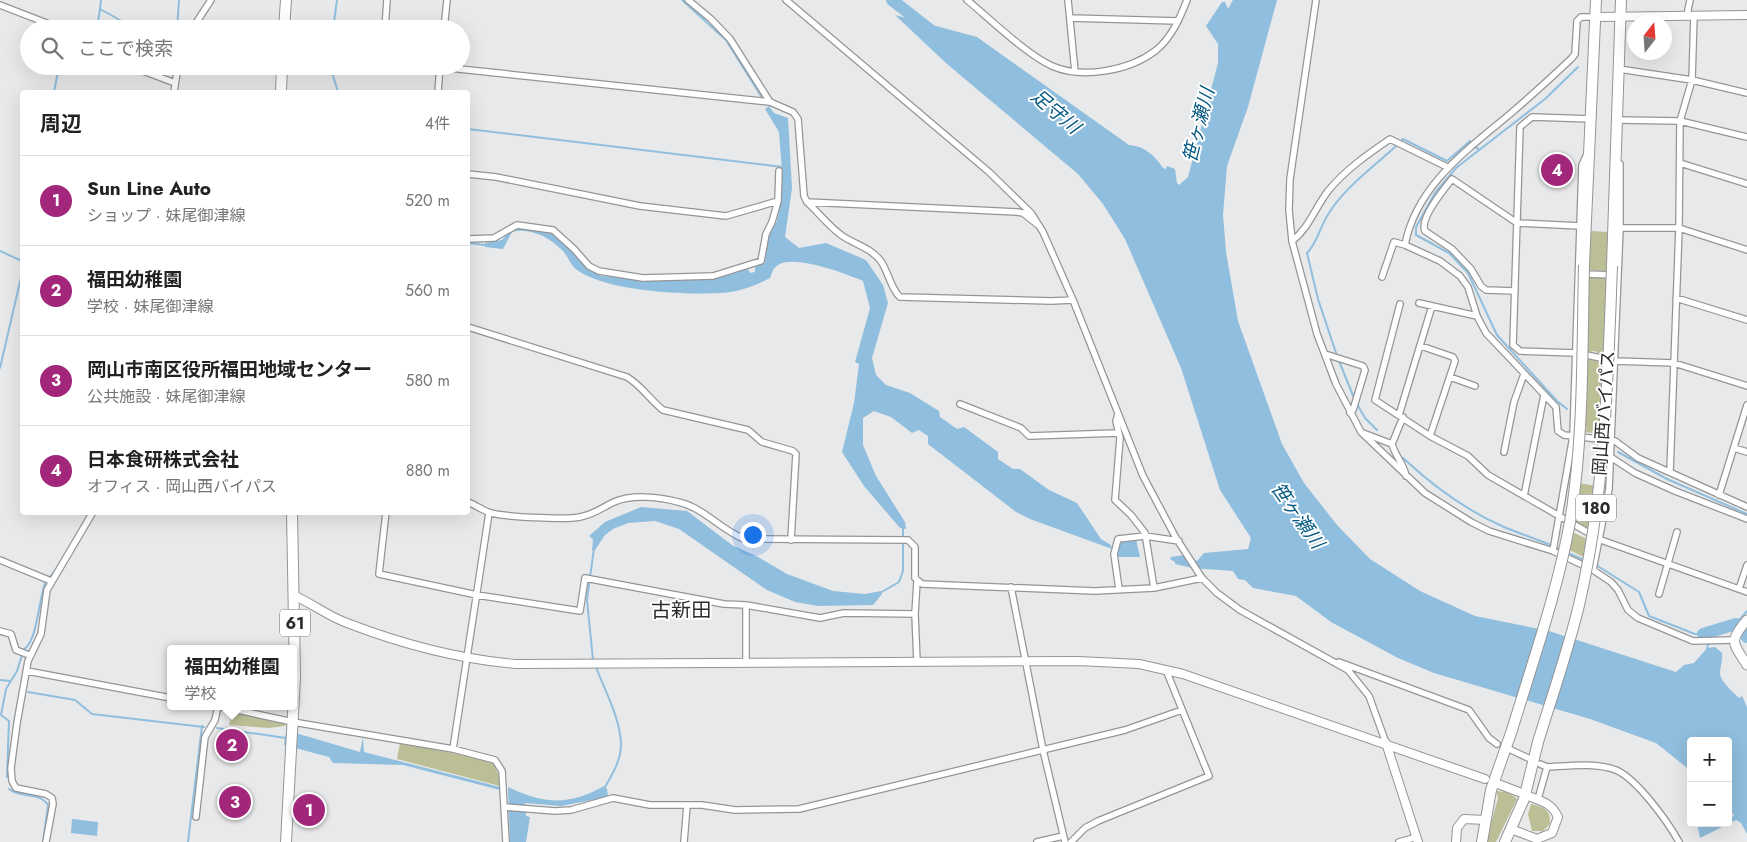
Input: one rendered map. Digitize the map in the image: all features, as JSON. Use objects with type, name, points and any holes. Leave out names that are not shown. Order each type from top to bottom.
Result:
[{"type":"main road","points":[[285,20],[286,0]]},
{"type":"main road","name":"岡山西バイパス","points":[[1482,842],[1492,790],[1548,613],[1571,513],[1580,422],[1581,270],[1592,119],[1596,0]]},
{"type":"main road","name":"岡山西バイパス","points":[[1505,842],[1524,798],[1538,742],[1579,605],[1597,501],[1604,436],[1615,271],[1621,0]]},
{"type":"main road","points":[[281,90],[282,75]]},
{"type":"main road","name":"61","points":[[292,515],[295,596],[294,645]]},
{"type":"main road","points":[[1739,630],[1734,646],[1747,665]]},
{"type":"main road","name":"61","points":[[286,842],[293,710]]},
{"type":"street","points":[[198,20],[211,0]]},
{"type":"street","points":[[386,20],[387,0]]},
{"type":"street","points":[[445,20],[447,0]]},
{"type":"street","points":[[688,0],[722,29],[770,102]]},
{"type":"street","points":[[786,0],[989,172],[1017,197],[1040,226],[1074,300],[1143,476],[1180,543],[1202,578],[1218,594],[1240,610],[1348,670],[1369,696],[1418,840],[1399,842]]},
{"type":"street","points":[[967,0],[1037,56],[1052,66],[1074,72],[1114,68],[1142,58],[1161,45],[1178,21],[1187,0]]},
{"type":"street","points":[[1068,0],[1074,72]]},
{"type":"street","points":[[1316,0],[1290,179],[1289,210],[1292,241],[1306,296],[1325,354],[1350,413],[1361,432],[1425,493],[1489,531],[1553,548],[1594,566],[1618,590],[1628,610],[1638,618],[1693,641],[1710,642],[1739,630]]},
{"type":"street","points":[[1670,472],[1679,228],[1680,121],[1692,80],[1690,0]]},
{"type":"street","points":[[0,5],[39,20]]},
{"type":"street","points":[[1405,245],[1411,221],[1423,199],[1447,167],[1572,58],[1575,54],[1577,21],[1580,17],[1747,15]]},
{"type":"street","points":[[1070,18],[1178,21]]},
{"type":"street","points":[[1619,69],[1692,80],[1747,93]]},
{"type":"street","points":[[470,70],[770,102],[793,112],[798,119],[804,196],[807,202],[837,232],[865,247],[880,260],[893,282],[896,294],[900,297],[1051,302],[1074,300]]},
{"type":"street","points":[[153,75],[174,83]]},
{"type":"street","points":[[174,90],[176,75]]},
{"type":"street","points":[[438,90],[439,75]]},
{"type":"street","points":[[1592,119],[1532,117],[1520,127],[1513,345],[1520,352],[1577,354],[1615,361],[1674,363],[1747,386]]},
{"type":"street","points":[[1617,120],[1680,121],[1747,137]]},
{"type":"street","points":[[1292,241],[1301,234],[1328,191],[1364,156],[1390,139],[1447,167]]},
{"type":"street","points":[[1594,566],[1601,540],[1609,489],[1609,456],[1615,361],[1615,271],[1620,228],[1620,165],[1617,144]]},
{"type":"street","points":[[1553,548],[1573,436],[1581,270],[1582,165],[1590,147]]},
{"type":"street","points":[[1680,163],[1747,184]]},
{"type":"street","points":[[470,239],[494,238],[517,225],[529,226],[556,232],[589,266],[599,271],[642,278],[713,276],[760,260],[766,234],[778,201],[779,171]]},
{"type":"street","points":[[470,174],[496,177],[640,206],[726,216],[778,201]]},
{"type":"street","points":[[1514,291],[1486,290],[1481,286],[1471,269],[1452,250],[1425,231],[1423,227],[1439,195],[1452,179],[1517,223],[1580,226]]},
{"type":"street","points":[[807,202],[1017,212],[1023,213],[1040,226]]},
{"type":"street","points":[[1620,228],[1679,228],[1747,250]]},
{"type":"street","points":[[1382,277],[1394,242],[1440,261],[1460,276],[1468,287],[1477,316],[1486,333],[1558,412],[1556,426],[1558,431],[1564,435],[1611,441],[1638,458],[1747,507]]},
{"type":"street","points":[[1581,270],[1615,271]]},
{"type":"street","points":[[1676,298],[1747,320]]},
{"type":"street","points":[[1418,303],[1477,316]]},
{"type":"street","points":[[1400,304],[1375,400],[1430,436],[1468,456],[1488,475],[1601,540],[1747,592]]},
{"type":"street","points":[[1406,476],[1405,468],[1394,453],[1392,444],[1432,306]]},
{"type":"street","points":[[470,328],[628,377],[638,384],[655,404],[663,410],[748,430],[762,442],[793,452],[796,454],[791,540]]},
{"type":"street","points":[[1421,346],[1453,357],[1455,361],[1430,436]]},
{"type":"street","points":[[1325,354],[1362,366],[1365,370],[1353,410],[1350,413]]},
{"type":"street","points":[[1504,452],[1514,402],[1524,374]]},
{"type":"street","points":[[1450,377],[1475,386]]},
{"type":"street","points":[[1524,496],[1544,395]]},
{"type":"street","points":[[960,404],[1021,428],[1029,436],[1118,433]]},
{"type":"street","points":[[1719,495],[1747,405]]},
{"type":"street","points":[[1118,414],[1116,421],[1118,433],[1115,500],[1137,521],[1145,536],[1154,588]]},
{"type":"street","points":[[1361,432],[1392,444]]},
{"type":"street","points":[[1734,448],[1747,452]]},
{"type":"street","points":[[1609,456],[1635,472],[1675,491],[1747,519]]},
{"type":"street","points":[[470,503],[489,512],[558,519],[577,518],[598,513],[614,502],[629,497],[677,501],[689,504],[732,534],[744,540],[898,538],[908,540],[915,547],[917,662]]},
{"type":"street","points":[[453,749],[489,512]]},
{"type":"street","points":[[46,842],[52,798],[46,794],[16,788],[12,781],[13,750],[27,671],[25,654],[41,634],[48,580],[91,515]]},
{"type":"street","points":[[386,515],[379,574],[477,595],[580,611],[585,578],[724,604],[746,605],[820,618],[844,613],[915,614]]},
{"type":"street","points":[[1659,594],[1677,532]]},
{"type":"street","points":[[1119,589],[1115,548],[1118,538],[1145,536],[1180,543]]},
{"type":"street","points":[[0,560],[48,580]]},
{"type":"street","points":[[1739,589],[1747,565]]},
{"type":"street","points":[[917,581],[922,584],[1095,591],[1154,588],[1202,578]]},
{"type":"street","points":[[1011,587],[1024,661],[1064,839],[1037,842]]},
{"type":"street","points":[[295,596],[346,623],[468,658],[515,664],[1024,661],[1139,664],[1209,683],[1485,779]]},
{"type":"street","points":[[746,605],[746,662]]},
{"type":"street","points":[[0,630],[11,634],[16,650],[25,654]]},
{"type":"street","points":[[1333,660],[1469,710],[1489,738],[1497,744]]},
{"type":"street","points":[[1071,842],[1098,820],[1209,776],[1166,670]]},
{"type":"street","points":[[27,671],[167,697]]},
{"type":"street","points":[[196,817],[205,737],[215,720],[218,710]]},
{"type":"street","points":[[238,710],[293,722],[453,749],[495,760],[502,771],[506,842]]},
{"type":"street","points":[[505,807],[555,811],[571,810],[613,798],[650,805],[687,805],[736,810],[799,808],[1125,730],[1182,710]]},
{"type":"street","points":[[1509,749],[1528,758]]},
{"type":"street","points":[[1540,764],[1547,766],[1601,767],[1618,771],[1644,794],[1668,822],[1679,842]]},
{"type":"street","points":[[1511,829],[1537,839],[1552,833],[1558,817],[1548,803],[1535,798],[1547,766]]},
{"type":"street","points":[[1498,784],[1519,792]]},
{"type":"street","points":[[684,842],[687,805]]},
{"type":"street","points":[[1456,842],[1457,828],[1464,819],[1486,820]]},
{"type":"green space","points":[[1590,231],[1609,232],[1607,271],[1589,270]]},
{"type":"green space","points":[[1589,278],[1607,278],[1605,356],[1594,351],[1587,352]]},
{"type":"green space","points":[[1587,359],[1604,363],[1600,434],[1585,432],[1587,428],[1584,426]]},
{"type":"green space","points":[[1578,483],[1597,486],[1590,530],[1573,521]]},
{"type":"green space","points":[[1570,531],[1589,540],[1586,558],[1567,549]]},
{"type":"green space","points":[[232,711],[285,722],[285,726],[269,728],[229,725]]},
{"type":"green space","points":[[400,743],[489,760],[497,771],[500,786],[397,759]]},
{"type":"green space","points":[[1496,791],[1508,792],[1517,799],[1496,842],[1486,842],[1498,798]]},
{"type":"green space","points":[[1531,804],[1548,812],[1550,824],[1543,831],[1532,831],[1528,814]]},
{"type":"water","name":"笹ヶ瀬川","points":[[1233,0],[1277,0],[1248,107],[1227,166],[1223,215],[1226,252],[1238,321],[1282,444],[1304,483],[1337,525],[1370,559],[1420,591],[1475,616],[1549,631],[1676,672],[1684,665],[1694,663],[1707,648],[1715,647],[1722,653],[1720,674],[1723,680],[1739,698],[1742,696],[1747,707],[1747,834],[1741,823],[1736,820],[1732,822],[1732,817],[1734,816],[1732,812],[1732,737],[1687,737],[1687,768],[1656,743],[1590,719],[1434,673],[1398,658],[1331,622],[1296,596],[1253,588],[1245,580],[1238,579],[1233,571],[1192,568],[1175,564],[1170,559],[1171,557],[1184,555],[1197,561],[1204,553],[1248,549],[1251,538],[1220,490],[1181,368],[1125,239],[1103,204],[1078,174],[947,64],[895,15],[977,37],[1129,145],[1140,147],[1149,152],[1163,168],[1166,169],[1167,166],[1175,169],[1179,185],[1188,177],[1218,63],[1218,44],[1206,26],[1222,2],[1225,2],[1228,9]]},
{"type":"water","points":[[769,106],[774,113],[788,118],[792,188],[785,237],[799,248],[826,243],[866,260],[883,285],[888,303],[872,358],[876,375],[886,385],[910,393],[939,411],[940,417],[957,429],[964,427],[998,452],[998,459],[1013,469],[1020,469],[1049,490],[1077,503],[1101,539],[1111,545],[1112,549],[1016,512],[928,444],[928,436],[919,430],[912,433],[891,417],[874,411],[863,418],[863,445],[876,476],[905,522],[906,529],[900,528],[864,486],[842,452],[854,403],[859,364],[855,362],[870,308],[863,281],[808,263],[786,262],[775,268],[770,278],[739,290],[725,293],[667,292],[628,288],[593,278],[577,270],[563,251],[552,242],[533,232],[512,232],[503,249],[485,247],[485,243],[502,240],[514,227],[554,233],[584,265],[601,276],[652,280],[704,279],[719,278],[748,269],[750,273],[755,272],[755,267],[765,262],[768,236],[777,221],[781,200],[782,171],[779,132],[765,109]]},
{"type":"water","points":[[641,507],[687,511],[732,545],[758,557],[787,574],[833,591],[865,594],[881,591],[882,594],[873,605],[818,606],[795,602],[767,590],[679,529],[655,521],[628,523],[613,529],[605,535],[595,550],[592,550],[593,539],[589,536],[605,522]]},
{"type":"water","points":[[1136,539],[1140,557],[1118,557],[1119,541]]},
{"type":"water","points":[[299,734],[360,752],[363,737],[364,752],[500,787],[500,790],[403,765],[333,763],[329,757],[284,745],[285,735]]},
{"type":"water","points":[[604,786],[607,789],[608,797],[561,806],[525,803],[526,816],[530,817],[526,842],[510,842],[508,787],[533,797],[567,800]]},
{"type":"water","points":[[72,819],[98,822],[97,836],[71,833]]},
{"type":"water","points":[[1698,827],[1722,827],[1700,838]]},
{"type":"waterway","points":[[101,0],[100,9],[120,20]]},
{"type":"waterway","points":[[178,20],[179,0]]},
{"type":"waterway","points":[[334,20],[337,0]]},
{"type":"waterway","points":[[682,0],[726,40],[761,96]]},
{"type":"waterway","name":"足守川","points":[[892,0],[933,32]]},
{"type":"waterway","points":[[0,8],[17,14]]},
{"type":"waterway","points":[[98,20],[100,9]]},
{"type":"waterway","points":[[1567,409],[1557,401],[1497,335],[1468,273],[1449,253],[1416,235],[1416,227],[1435,193],[1456,168],[1545,99],[1578,67]]},
{"type":"waterway","points":[[54,90],[57,75]]},
{"type":"waterway","points":[[333,75],[337,90]]},
{"type":"waterway","points":[[470,129],[783,167]]},
{"type":"waterway","points":[[1400,142],[1403,139],[1447,161],[1470,141],[1478,149]]},
{"type":"waterway","points":[[1337,356],[1318,299],[1307,253],[1314,244],[1326,218],[1343,194],[1397,145]]},
{"type":"waterway","points":[[470,243],[485,245]]},
{"type":"waterway","points":[[0,251],[20,260]]},
{"type":"waterway","points":[[0,368],[20,282]]},
{"type":"waterway","points":[[1339,361],[1354,398]]},
{"type":"waterway","points":[[1357,404],[1365,418],[1377,430]]},
{"type":"waterway","points":[[1618,452],[1667,479],[1747,514]]},
{"type":"waterway","points":[[1403,458],[1438,487],[1490,521],[1562,550]]},
{"type":"waterway","points":[[880,593],[899,582],[903,571],[903,527]]},
{"type":"waterway","points":[[593,660],[587,600],[594,548]]},
{"type":"waterway","points":[[1568,553],[1584,560]]},
{"type":"waterway","points":[[1596,565],[1639,592],[1649,616],[1695,634],[1703,634]]},
{"type":"waterway","points":[[49,578],[56,570]]},
{"type":"waterway","points":[[23,650],[32,638],[46,581]]},
{"type":"waterway","points":[[1736,624],[1747,611]]},
{"type":"waterway","points":[[1703,634],[1736,624],[1747,637]]},
{"type":"waterway","points":[[1707,650],[1710,632]]},
{"type":"waterway","points":[[7,777],[9,721],[1,715],[6,689],[17,671],[22,655]]},
{"type":"waterway","points":[[596,667],[612,706],[621,745],[617,763],[604,789]]},
{"type":"waterway","points":[[0,680],[10,681]]},
{"type":"waterway","points":[[28,692],[75,700],[92,714],[204,727]]},
{"type":"waterway","points":[[188,842],[202,726]]},
{"type":"waterway","points":[[217,728],[286,738]]},
{"type":"waterway","points":[[9,789],[19,794],[40,798],[48,805],[43,842]]},
{"type":"place","name":"日本食研株式会社","points":[[1557,170]]},
{"type":"place","name":"福田幼稚園","points":[[232,745]]},
{"type":"place","name":"岡山市南区役所福田地域センター","points":[[235,802]]},
{"type":"place","name":"Sun Line Auto","points":[[309,810]]},
{"type":"district","name":"古新田","points":[[681,610]]}]
